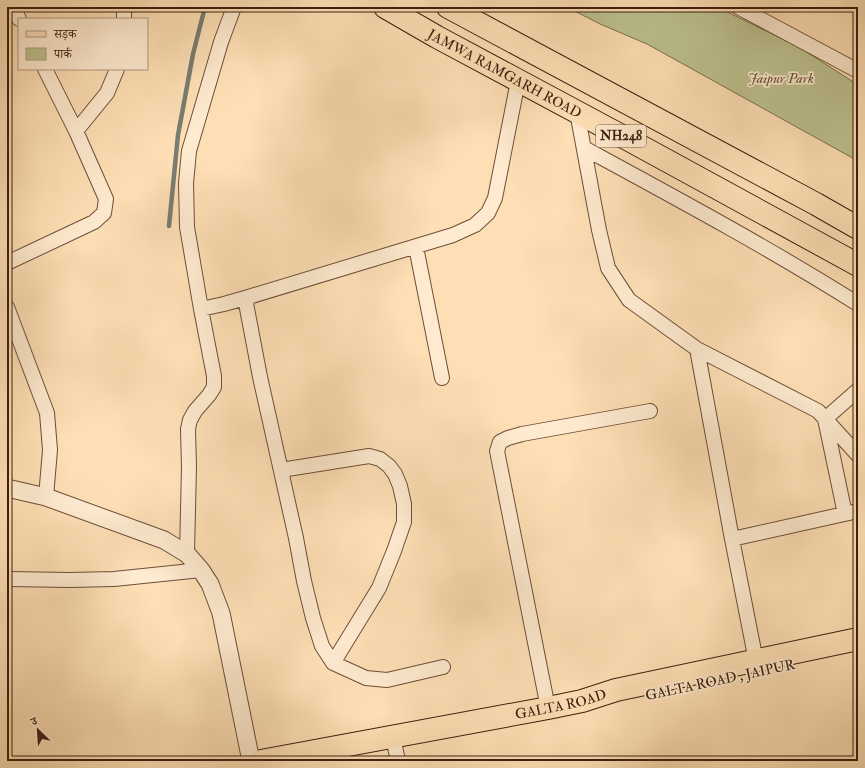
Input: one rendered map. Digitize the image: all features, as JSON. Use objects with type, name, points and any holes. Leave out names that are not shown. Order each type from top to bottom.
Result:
[{"type":"main road","name":"JAMWA RAMGARH ROAD","points":[[385,7],[437,37],[858,264]]},
{"type":"main road","name":"NH248","points":[[451,8],[809,200],[858,228]]},
{"type":"main road","name":"GALTA ROAD","points":[[261,761],[291,759],[393,737],[548,708],[582,701],[616,690],[858,639]]},
{"type":"main road","name":"GALTA ROAD , JAIPUR","points":[[582,701],[619,701],[858,651]]},
{"type":"street","points":[[13,7],[18,18]]},
{"type":"street","points":[[124,7],[124,18]]},
{"type":"street","points":[[187,554],[189,467],[188,429],[190,420],[195,411],[214,387],[214,376],[187,227],[186,183],[189,151],[221,42],[234,7]]},
{"type":"street","points":[[738,7],[858,71]]},
{"type":"street","points":[[7,263],[94,222],[104,213],[106,199],[76,131],[46,70]]},
{"type":"street","points":[[76,131],[107,93],[117,70]]},
{"type":"street","points":[[201,308],[224,304],[416,247],[453,235],[475,225],[488,213],[495,198],[518,81]]},
{"type":"street","points":[[577,112],[599,230],[608,268],[629,300],[697,348],[818,411],[858,455]]},
{"type":"street","points":[[584,148],[732,229],[858,304]]},
{"type":"street","points":[[416,247],[442,378]]},
{"type":"street","points":[[245,298],[260,377],[296,538],[304,581],[313,618],[322,646],[333,664],[366,678],[387,680],[443,667]]},
{"type":"street","points":[[7,307],[47,413],[50,450],[46,497]]},
{"type":"street","points":[[697,348],[756,661]]},
{"type":"street","points":[[825,419],[858,390]]},
{"type":"street","points":[[548,708],[497,451],[500,442],[515,436],[650,411]]},
{"type":"street","points":[[732,539],[852,513],[825,419]]},
{"type":"street","points":[[281,470],[369,456],[380,459],[389,466],[395,474],[400,486],[404,504],[404,522],[394,551],[379,588],[333,664]]},
{"type":"street","points":[[7,488],[46,497],[164,540],[187,554],[201,570],[210,584],[221,613],[251,761]]},
{"type":"street","points":[[7,579],[114,579],[201,570]]},
{"type":"street","points":[[393,737],[398,761]]},
{"type":"green space","name":"Jaipur Park","points":[[567,7],[717,7],[799,47],[858,85],[858,161],[647,44],[600,24]]},
{"type":"waterway","points":[[169,226],[178,135],[193,54],[205,7]]}]
